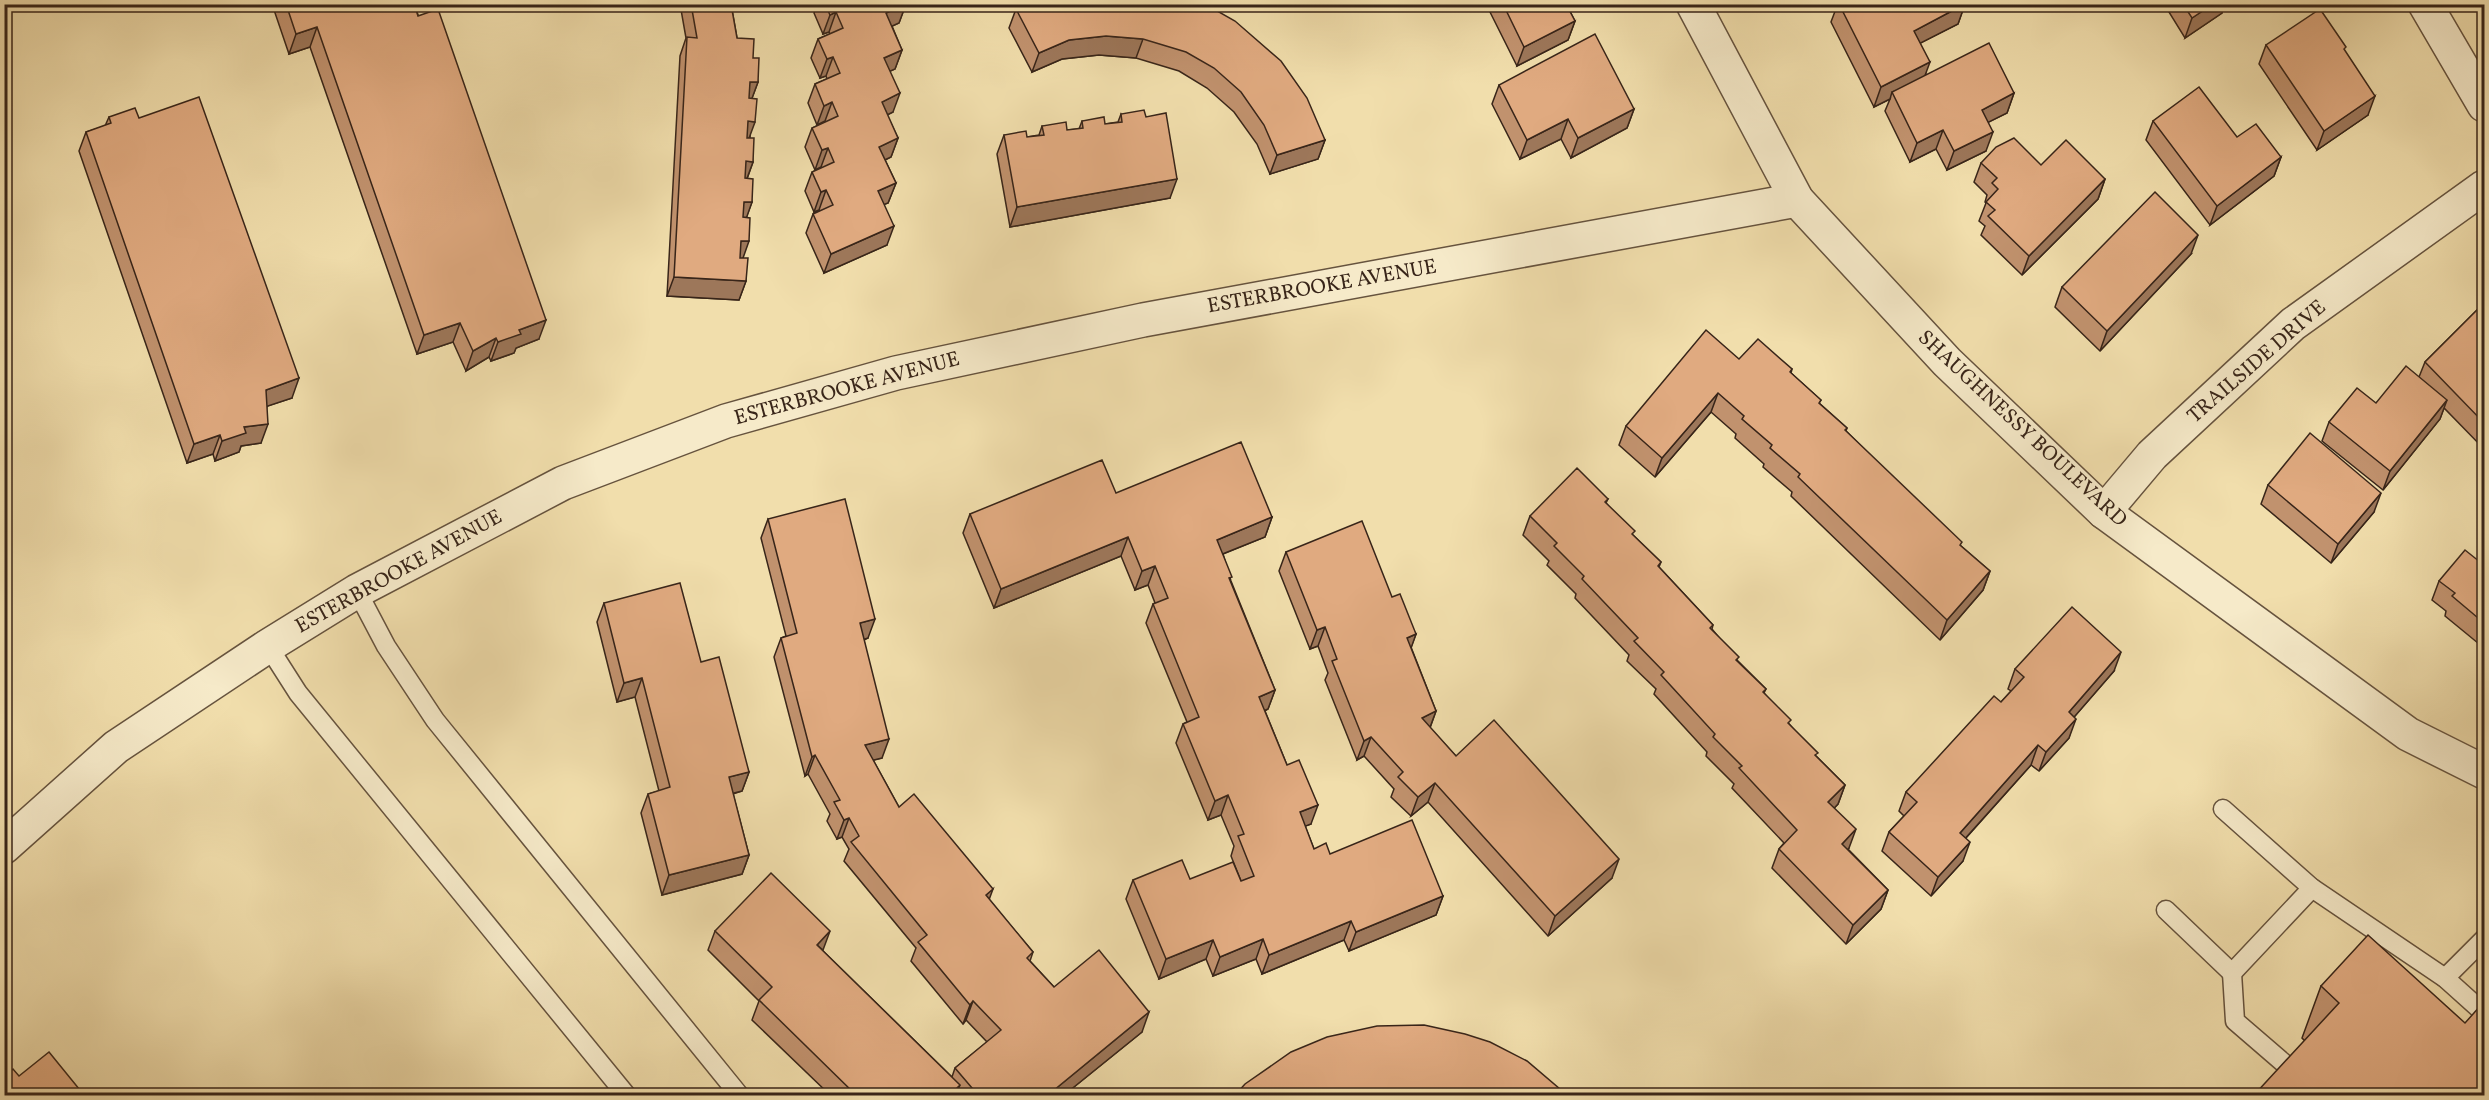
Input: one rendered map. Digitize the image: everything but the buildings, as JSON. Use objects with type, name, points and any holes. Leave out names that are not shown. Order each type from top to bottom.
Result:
[{"type":"street","name":"SHAUGHNESSY BOULEVARD","points":[[1693,4],[1797,200],[1947,362],[2104,512],[2408,734],[2484,772]]},
{"type":"street","points":[[2425,4],[2484,105]]},
{"type":"street","name":"TRAILSIDE DRIVE","points":[[2104,512],[2139,468],[2293,324],[2484,188]]},
{"type":"street","name":"ESTERBROOKE AVENUE","points":[[4,847],[116,747],[268,646],[357,591],[563,483],[726,421],[896,373],[1143,320],[1797,200]]},
{"type":"lane","points":[[357,591],[386,646],[435,720],[740,1095]]},
{"type":"lane","points":[[268,646],[298,693],[627,1095]]},
{"type":"lane","points":[[2223,809],[2312,888],[2445,978],[2484,1013]]},
{"type":"lane","points":[[2232,973],[2312,888]]},
{"type":"lane","points":[[2166,910],[2232,973],[2235,1021],[2286,1065]]},
{"type":"lane","points":[[2445,978],[2484,939]]}]
